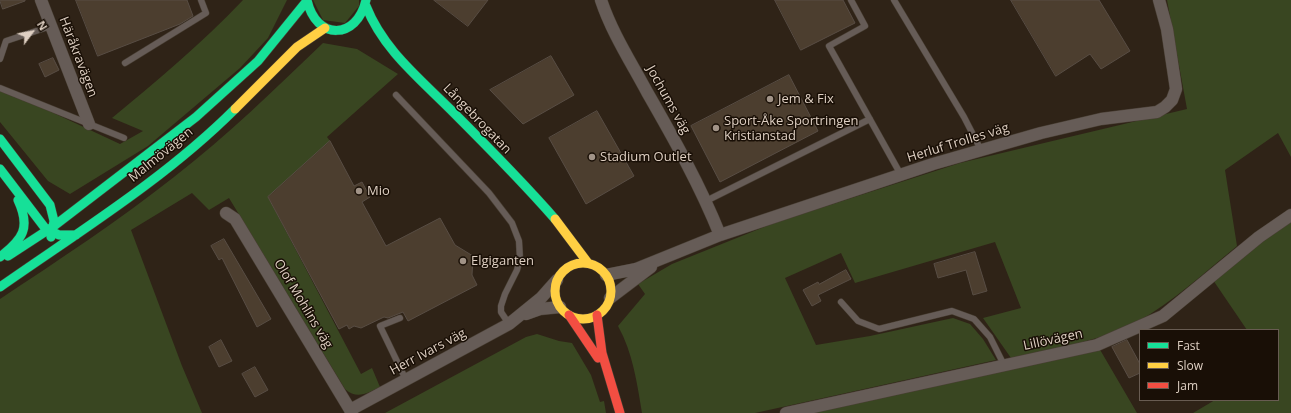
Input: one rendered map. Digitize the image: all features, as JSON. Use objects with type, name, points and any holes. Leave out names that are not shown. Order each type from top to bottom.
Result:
[{"type":"main road","points":[[307,1],[312,18],[325,28],[340,30],[348,28],[360,19],[366,3]]},
{"type":"main road","name":"Malmövägen","points":[[0,261],[52,229],[196,117],[262,56],[307,1]]},
{"type":"main road","name":"Långebrogatan","points":[[366,3],[373,25],[395,54],[540,204],[578,247],[588,263]]},
{"type":"main road","name":"Malmövägen","points":[[0,286],[76,235],[153,179],[223,121],[297,47],[311,36],[325,28]]},
{"type":"main road","points":[[348,28],[359,32]]},
{"type":"main road","name":"Långebrogatan","points":[[370,37],[395,54]]},
{"type":"main road","points":[[0,139],[45,197],[53,212],[52,229],[45,248],[13,278]]},
{"type":"main road","points":[[45,197],[53,202],[63,204],[82,199],[132,168]]},
{"type":"main road","points":[[0,169],[39,221],[68,236],[76,235]]},
{"type":"main road","points":[[0,257],[16,244],[21,237],[25,222],[20,204],[7,178]]},
{"type":"main road","name":"Långebrogatan","points":[[540,204],[564,245]]},
{"type":"main road","points":[[566,257],[555,294],[565,311],[606,369]]},
{"type":"main road","points":[[560,276],[575,264],[588,263],[598,268],[606,275],[611,288],[610,298],[605,308],[597,315],[583,319],[565,311]]},
{"type":"main road","points":[[597,315],[598,341],[606,369],[615,392],[620,413]]},
{"type":"street","name":"Häråkravägen","points":[[41,0],[89,124]]},
{"type":"street","name":"Jochums väg","points":[[601,0],[607,18],[618,39],[695,177],[720,235]]},
{"type":"street","name":"Herluf Trolles väg","points":[[606,275],[636,269],[658,262],[720,235],[901,174],[981,150],[1102,118],[1157,112],[1165,108],[1172,100],[1176,89],[1167,29],[1159,0]]},
{"type":"street","name":"Olof Mohlins väg","points":[[226,213],[236,218],[351,411]]},
{"type":"street","name":"Lillövägen","points":[[786,413],[1097,345],[1163,316],[1258,237],[1291,215]]},
{"type":"street","name":"Herluf Trolles väg","points":[[610,298],[658,262]]},
{"type":"street","name":"Herr Ivars väg","points":[[520,317],[560,276]]},
{"type":"street","name":"Herr Ivars väg","points":[[351,411],[520,317],[540,309],[565,311]]},
{"type":"lane","points":[[125,63],[206,13],[201,0]]},
{"type":"lane","points":[[852,0],[865,26],[829,46],[901,174]]},
{"type":"lane","points":[[894,0],[964,117],[981,150]]},
{"type":"lane","points":[[6,41],[51,26]]},
{"type":"lane","points":[[0,36],[6,41]]},
{"type":"lane","points":[[0,59],[6,41]]},
{"type":"lane","points":[[0,88],[124,138]]},
{"type":"lane","points":[[396,95],[489,193],[512,223],[519,241],[520,259],[517,270],[505,294],[501,306],[501,312],[509,324]]},
{"type":"lane","points":[[706,201],[870,118]]},
{"type":"lane","points":[[841,302],[858,321],[879,329],[952,311],[974,319],[990,337],[1004,365]]},
{"type":"lane","points":[[400,318],[380,326],[406,380]]},
{"type":"green space","points":[[243,0],[287,0],[268,38],[240,68],[148,146],[70,194],[48,181],[0,122],[0,88],[120,144],[143,131],[112,118],[179,61]]},
{"type":"green space","points":[[313,0],[359,0],[359,6],[345,23],[323,20]]},
{"type":"green space","points":[[1167,0],[1291,0],[1291,157],[1278,133],[1225,170],[1237,246],[1188,286],[1150,314],[1122,329],[1092,340],[1011,358],[983,318],[1021,308],[995,242],[855,283],[841,253],[785,278],[816,345],[870,336],[953,318],[970,324],[983,339],[996,360],[755,413],[642,413],[631,357],[618,326],[645,294],[638,284],[672,264],[774,223],[960,163],[1187,109]]},
{"type":"green space","points":[[323,43],[357,49],[398,74],[327,137],[330,141],[268,197],[361,374],[372,368],[380,387],[358,395],[345,389],[229,198],[209,210],[192,193],[131,230],[182,366],[202,413],[0,413],[0,299],[110,225],[174,177],[232,129]]},
{"type":"green space","points":[[1291,219],[1291,413],[1193,413],[1213,401],[1279,401],[1279,329],[1246,329],[1213,280]]},
{"type":"green space","points":[[537,334],[559,341],[572,343],[591,375],[600,402],[604,401],[606,413],[385,413],[526,337]]},
{"type":"green space","points":[[1099,348],[1137,413],[806,413]]},
{"type":"building","points":[[0,0],[25,0],[25,1],[3,9]]},
{"type":"building","points":[[76,0],[187,0],[193,16],[180,24],[98,56]]},
{"type":"building","points":[[434,0],[488,0],[468,26]]},
{"type":"building","points":[[775,0],[843,0],[855,23],[801,50]]},
{"type":"building","points":[[1011,0],[1099,0],[1130,51],[1101,69],[1090,54],[1056,76]]},
{"type":"building","points":[[551,56],[574,95],[523,124],[490,90]]},
{"type":"building","points":[[53,58],[59,70],[45,77],[39,64]]},
{"type":"building","points":[[789,75],[818,131],[720,182],[691,126]]},
{"type":"building","name":"Stadium Outlet","points":[[597,111],[634,176],[586,204],[549,138]]},
{"type":"building","points":[[330,141],[354,186],[362,182],[370,197],[362,202],[386,246],[440,218],[455,245],[473,256],[472,275],[477,285],[408,321],[403,312],[388,318],[384,317],[361,328],[354,326],[349,329],[347,325],[339,329],[268,197]]},
{"type":"building","points":[[224,239],[271,319],[257,327],[222,258],[219,260],[211,246]]},
{"type":"building","points":[[975,252],[987,291],[973,295],[966,270],[938,278],[934,264]]},
{"type":"building","points":[[846,270],[851,279],[818,295],[821,301],[812,306],[803,290],[818,282],[819,284]]},
{"type":"building","points":[[221,340],[232,361],[219,367],[209,347]]},
{"type":"building","points":[[1127,340],[1139,362],[1139,373],[1129,378],[1112,347]]},
{"type":"building","points":[[255,367],[268,390],[255,397],[242,374]]},
{"type":"traffic: fast","points":[[307,0],[312,13],[319,23],[327,29],[336,30],[346,28],[354,23],[361,13],[366,0]]},
{"type":"traffic: fast","points":[[8,256],[54,226],[196,117],[258,61],[306,2]]},
{"type":"traffic: fast","points":[[366,6],[382,36],[402,62],[504,163],[555,219]]},
{"type":"traffic: fast","points":[[0,287],[122,203],[180,158],[235,109]]},
{"type":"traffic: fast","points":[[0,139],[50,205],[54,221],[51,237]]},
{"type":"traffic: fast","points":[[0,169],[45,228],[59,235],[76,235]]},
{"type":"traffic: fast","points":[[0,257],[8,251],[19,238],[24,226],[24,218],[18,200]]},
{"type":"traffic: slow","points":[[235,109],[297,47],[325,28]]},
{"type":"traffic: slow","points":[[555,219],[588,263]]},
{"type":"traffic: slow","points":[[583,263],[594,265],[603,271],[609,280],[611,291],[609,302],[603,311],[594,317],[583,319],[572,317],[563,311],[557,302],[555,291],[557,280],[563,271],[572,265],[583,263]]},
{"type":"traffic: jam","points":[[569,315],[598,358]]},
{"type":"traffic: jam","points":[[597,315],[602,353],[620,413]]},
{"type":"place","name":"Jem & Fix","points":[[770,99]]},
{"type":"place","name":"Sport-Åke Sportringen Kristianstad","points":[[716,128]]},
{"type":"place","name":"Stadium Outlet","points":[[592,157]]},
{"type":"place","name":"Mio","points":[[359,191]]},
{"type":"place","name":"Elgiganten","points":[[463,261]]}]
